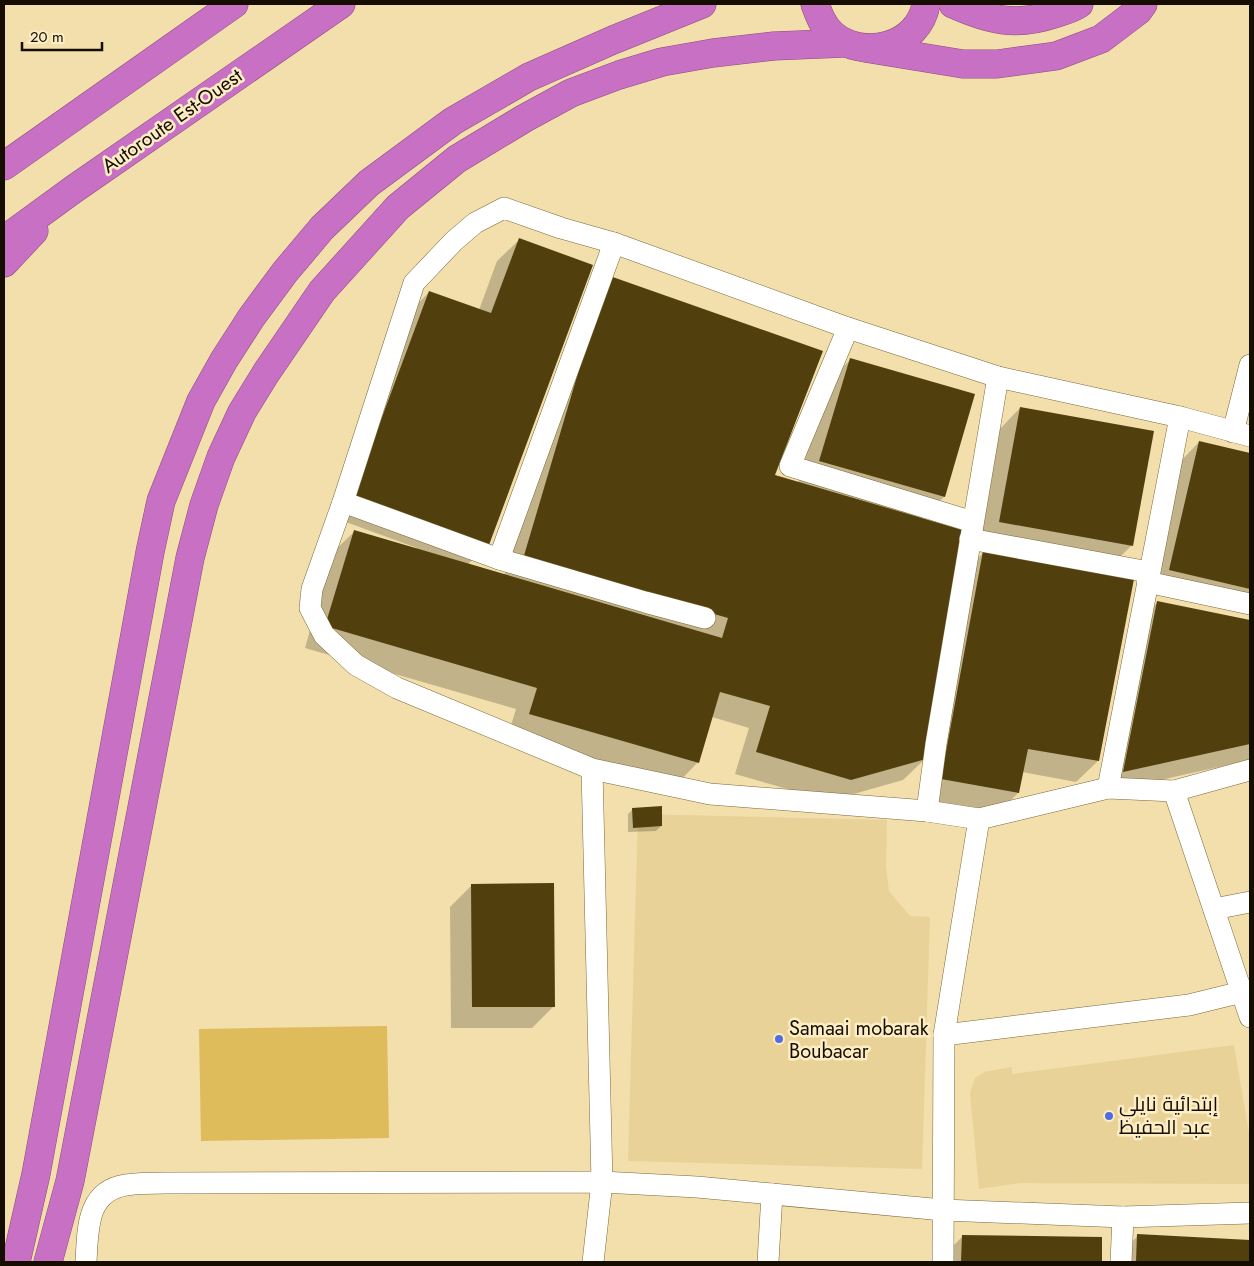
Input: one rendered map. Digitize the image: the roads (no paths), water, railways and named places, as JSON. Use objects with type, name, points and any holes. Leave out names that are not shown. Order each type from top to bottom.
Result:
[{"type":"highway","points":[[4,166],[234,4]]},
{"type":"highway","name":"Autoroute Est-Ouest","points":[[4,240],[74,189],[341,4]]},
{"type":"highway","points":[[16,1262],[36,1174],[161,501],[201,401],[251,318],[284,272],[322,228],[369,183],[453,121],[529,77],[612,40],[702,4]]},
{"type":"highway","points":[[815,4],[820,19],[831,33],[855,46],[963,64],[997,64],[1056,56],[1102,39],[1138,11],[1143,4]]},
{"type":"highway","points":[[48,1262],[70,1181],[190,558],[204,505],[221,457],[242,412],[322,290],[398,207],[457,159],[525,118],[571,94],[619,75],[662,62],[713,53],[774,46],[884,47],[902,40],[916,27],[926,4]]},
{"type":"highway","points":[[952,4],[996,20],[1022,21],[1074,8],[1079,4]]},
{"type":"highway","points":[[4,263],[74,189]]},
{"type":"street","points":[[1250,365],[1242,434],[1180,417],[998,377],[848,328],[614,243],[561,228],[504,208],[474,224],[454,241],[414,283],[343,502],[312,589],[310,608],[324,635],[356,665],[397,688],[592,769],[710,794],[926,811],[979,819],[1108,788],[1174,790],[1250,770]]},
{"type":"street","points":[[499,559],[614,243]]},
{"type":"street","points":[[848,328],[790,466],[972,530],[1250,604]]},
{"type":"street","points":[[926,811],[998,377]]},
{"type":"street","points":[[1108,788],[1180,417]]},
{"type":"street","points":[[343,502],[499,559],[705,618]]},
{"type":"street","points":[[592,769],[602,1182],[593,1262]]},
{"type":"street","points":[[1174,790],[1214,908],[1246,991],[1250,1017]]},
{"type":"street","points":[[942,1262],[944,1035],[979,819]]},
{"type":"street","points":[[1214,908],[1250,902]]},
{"type":"street","points":[[944,1035],[1189,1005],[1246,991]]},
{"type":"street","points":[[86,1262],[89,1224],[95,1202],[106,1191],[125,1185],[165,1183],[602,1182],[697,1187],[943,1210],[1123,1217],[1250,1213]]},
{"type":"street","points":[[768,1262],[772,1194]]},
{"type":"street","points":[[1121,1262],[1123,1217]]},
{"type":"place","name":"Samaai mobarak Boubacar","points":[[779,1039]]},
{"type":"place","name":"إبتدائية نايلي عبد الحفيظ","points":[[1109,1116]]}]
